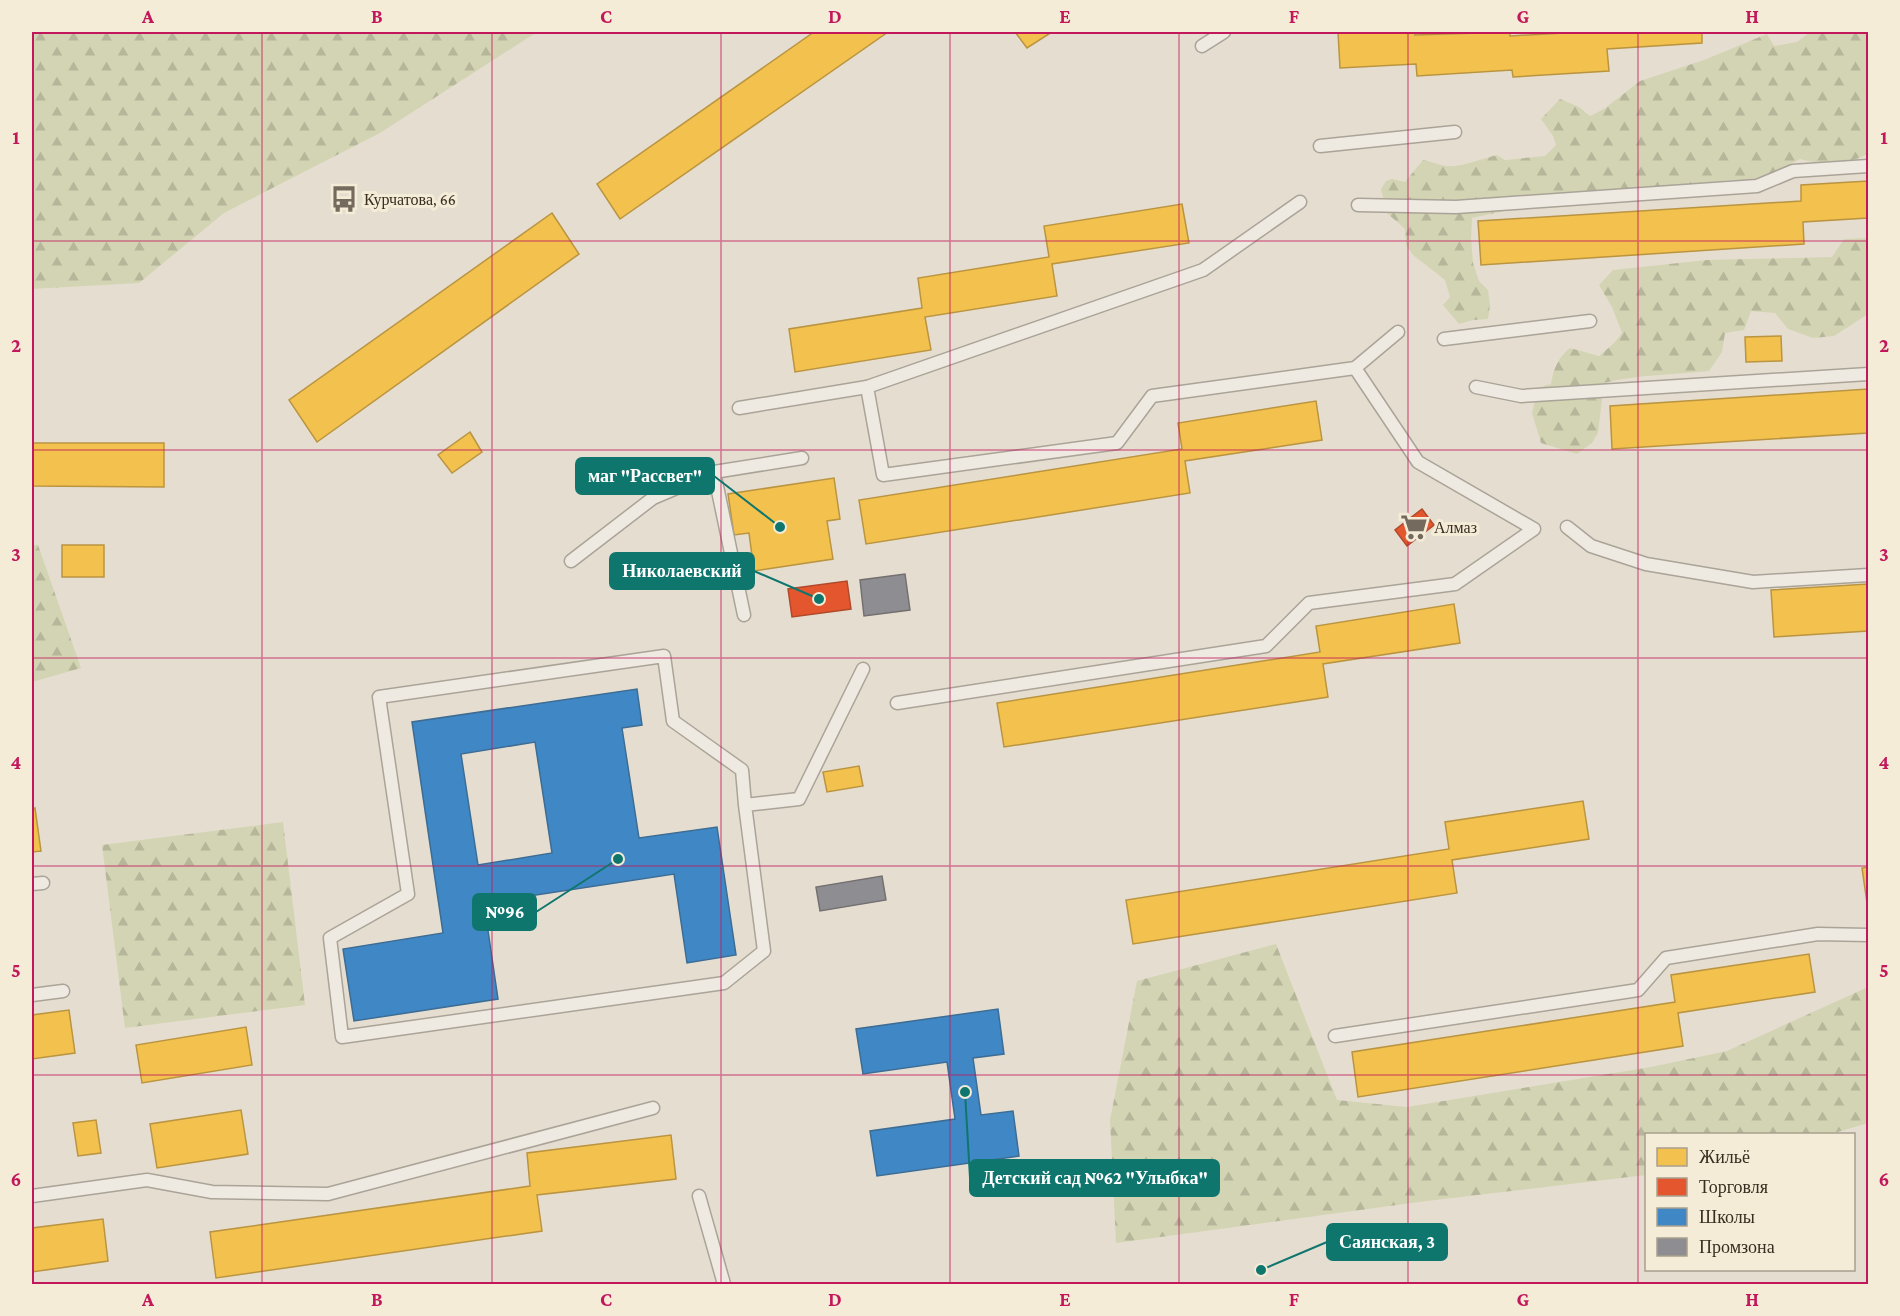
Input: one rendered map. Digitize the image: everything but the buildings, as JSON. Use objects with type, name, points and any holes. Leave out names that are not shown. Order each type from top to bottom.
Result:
[{"type":"lane","points":[[1202,46],[1224,32]]},
{"type":"lane","points":[[1320,146],[1455,132]]},
{"type":"lane","points":[[1358,205],[1456,207],[1746,187],[1757,186],[1793,171],[1869,166]]},
{"type":"lane","points":[[739,408],[867,387],[1203,270],[1300,202]]},
{"type":"lane","points":[[1444,339],[1590,321]]},
{"type":"lane","points":[[867,387],[883,475],[1117,443],[1152,396],[1355,368],[1398,332]]},
{"type":"lane","points":[[897,703],[1266,646],[1309,603],[1455,584],[1534,529],[1418,462],[1355,368]]},
{"type":"lane","points":[[1476,387],[1521,396],[1869,374]]},
{"type":"lane","points":[[571,561],[653,498],[714,472],[802,458]]},
{"type":"lane","points":[[714,472],[744,615]]},
{"type":"lane","points":[[1567,527],[1591,546],[1646,564],[1753,582],[1869,575]]},
{"type":"lane","points":[[664,656],[673,721],[742,770],[745,805],[764,951],[724,983],[342,1037],[330,938],[408,894],[379,697],[664,656]]},
{"type":"lane","points":[[745,805],[799,799],[862,669]]},
{"type":"lane","points":[[1335,1036],[1638,990],[1666,957],[1818,934],[1869,935]]},
{"type":"lane","points":[[32,995],[63,991]]},
{"type":"lane","points":[[32,1196],[147,1180],[212,1192],[328,1194],[653,1108]]},
{"type":"lane","points":[[699,1196],[724,1284]]},
{"type":"green space","points":[[32,32],[537,32],[380,133],[224,213],[139,283],[32,289]]},
{"type":"green space","points":[[1810,32],[1868,32],[1868,154],[1834,164],[1800,159],[1779,170],[1751,180],[1729,180],[1705,185],[1633,187],[1602,203],[1550,208],[1518,208],[1472,218],[1473,263],[1479,281],[1488,290],[1490,305],[1488,319],[1459,324],[1443,305],[1450,297],[1445,280],[1413,255],[1406,245],[1405,229],[1387,213],[1381,189],[1386,181],[1392,179],[1405,182],[1423,160],[1451,166],[1497,155],[1505,160],[1545,156],[1556,145],[1553,136],[1541,119],[1560,99],[1579,107],[1590,116],[1604,109],[1640,81],[1704,60],[1767,34],[1774,46],[1797,42]]},
{"type":"green space","points":[[1868,238],[1868,314],[1834,336],[1813,338],[1788,329],[1775,313],[1751,311],[1744,330],[1725,333],[1722,352],[1709,371],[1643,376],[1604,383],[1598,433],[1592,443],[1577,454],[1541,443],[1532,413],[1538,388],[1551,384],[1557,364],[1570,348],[1599,356],[1622,333],[1612,307],[1599,285],[1613,270],[1707,260],[1832,257],[1844,239]]},
{"type":"green space","points":[[32,545],[38,545],[81,668],[32,682]]},
{"type":"green space","points":[[283,822],[305,1005],[125,1028],[102,845]]},
{"type":"green space","points":[[1276,944],[1337,1100],[1407,1107],[1651,1067],[1727,1051],[1868,987],[1868,1123],[1834,1133],[1645,1133],[1645,1175],[1419,1202],[1116,1243],[1110,1120],[1137,981]]},
{"type":"place","name":"Курчатова, 66","points":[[344,199]]},
{"type":"place","name":"маг \"Рассвет\"","points":[[780,527]]},
{"type":"place","name":"Алмаз","points":[[1414,527]]},
{"type":"place","name":"Николаевский","points":[[819,599]]},
{"type":"place","name":"№96","points":[[618,859]]},
{"type":"place","name":"Детский сад №62 \"Улыбка\"","points":[[965,1092]]},
{"type":"place","name":"Саянская, 3","points":[[1261,1270]]}]
